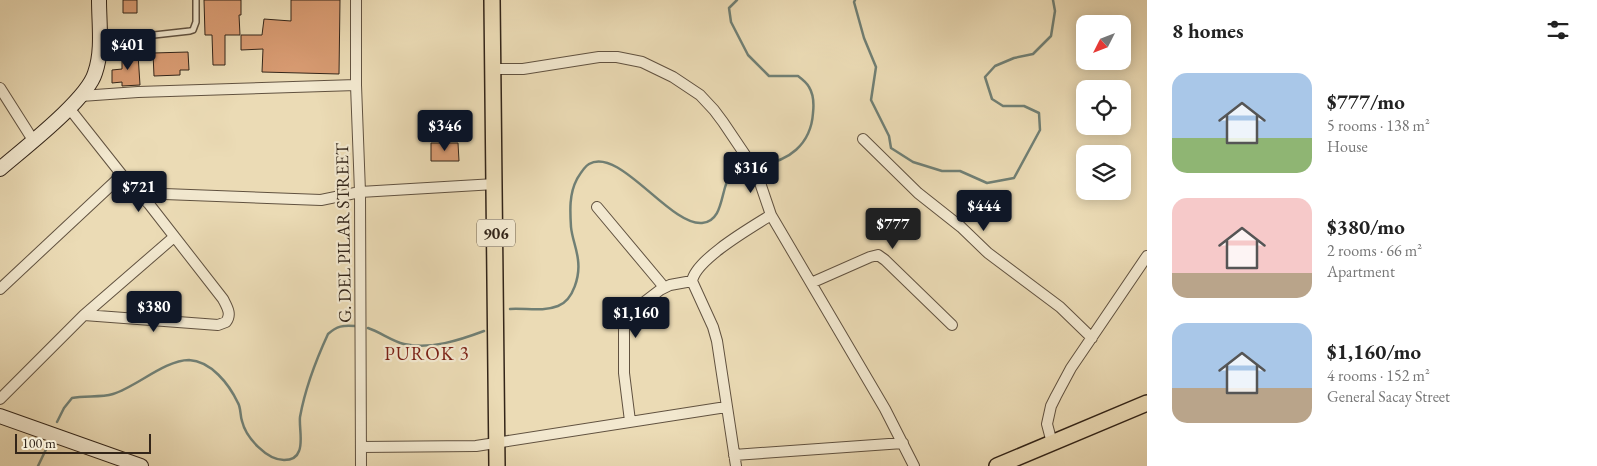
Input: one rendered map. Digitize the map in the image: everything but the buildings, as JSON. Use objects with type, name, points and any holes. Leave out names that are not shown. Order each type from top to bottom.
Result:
[{"type":"main road","name":"906","points":[[492,0],[497,466]]},
{"type":"main road","points":[[997,466],[1147,403]]},
{"type":"street","points":[[0,169],[69,108],[89,86],[95,74],[100,41],[99,0]]},
{"type":"street","name":"G. DEL PILAR STREET","points":[[356,0],[356,85],[360,192],[361,466]]},
{"type":"street","points":[[493,69],[523,69],[599,57],[617,57],[642,62],[673,77],[700,95],[723,122],[756,171],[771,215],[884,409],[914,466]]},
{"type":"street","points":[[81,96],[138,92],[356,85]]},
{"type":"street","points":[[0,88],[33,140]]},
{"type":"street","points":[[69,108],[174,237],[223,300],[229,312],[226,322],[218,325],[84,315]]},
{"type":"street","points":[[863,139],[918,192],[995,258],[1060,307],[1092,338]]},
{"type":"street","points":[[0,288],[122,175]]},
{"type":"street","points":[[138,193],[321,200],[360,192],[495,184]]},
{"type":"street","points":[[597,207],[664,287]]},
{"type":"street","points":[[736,466],[717,341],[692,281],[696,270],[703,263],[731,241],[771,215]]},
{"type":"street","points":[[0,399],[84,315],[174,237]]},
{"type":"street","points":[[811,283],[870,257],[878,256],[885,260],[952,325]]},
{"type":"street","points":[[1052,443],[1047,424],[1051,406],[1072,368],[1147,256]]},
{"type":"street","points":[[630,421],[624,373],[624,320],[630,313],[664,287],[692,281]]},
{"type":"street","points":[[361,447],[458,447],[726,407]]},
{"type":"street","points":[[0,416],[142,466]]},
{"type":"street","points":[[734,455],[902,443]]},
{"type":"lane","points":[[100,41],[190,32],[193,30],[196,22],[196,0]]},
{"type":"waterway","points":[[737,0],[729,8],[731,22],[748,55],[769,76],[798,76],[808,86],[813,100],[811,124],[803,142],[788,156],[770,163],[759,164]]},
{"type":"waterway","points":[[855,0],[864,38],[876,67],[871,100],[889,136],[891,148],[913,162],[942,171],[960,171],[987,183],[1014,178],[1040,130],[1039,113],[1024,106],[1003,106],[992,99],[985,77],[995,66],[1014,58],[1033,54],[1051,36],[1055,11],[1053,0]]},
{"type":"waterway","points":[[510,309],[552,308],[564,303],[572,293],[577,280],[578,266],[571,227],[571,197],[577,179],[589,164],[601,161],[615,166],[675,213],[689,221],[702,223],[709,221],[715,216],[731,174],[748,164]]},
{"type":"waterway","points":[[57,422],[72,398],[113,394],[122,391],[170,364],[180,361],[197,361],[212,369],[224,381],[239,405],[244,428],[258,447],[277,459],[291,459],[297,455],[300,447],[302,406],[311,375],[328,334],[340,327],[355,326]]},
{"type":"waterway","points":[[368,328],[400,343],[414,346],[445,343],[484,331]]},
{"type":"waterway","points":[[38,466],[50,441]]},
{"type":"district","name":"PUROK 3","points":[[427,353]]}]
